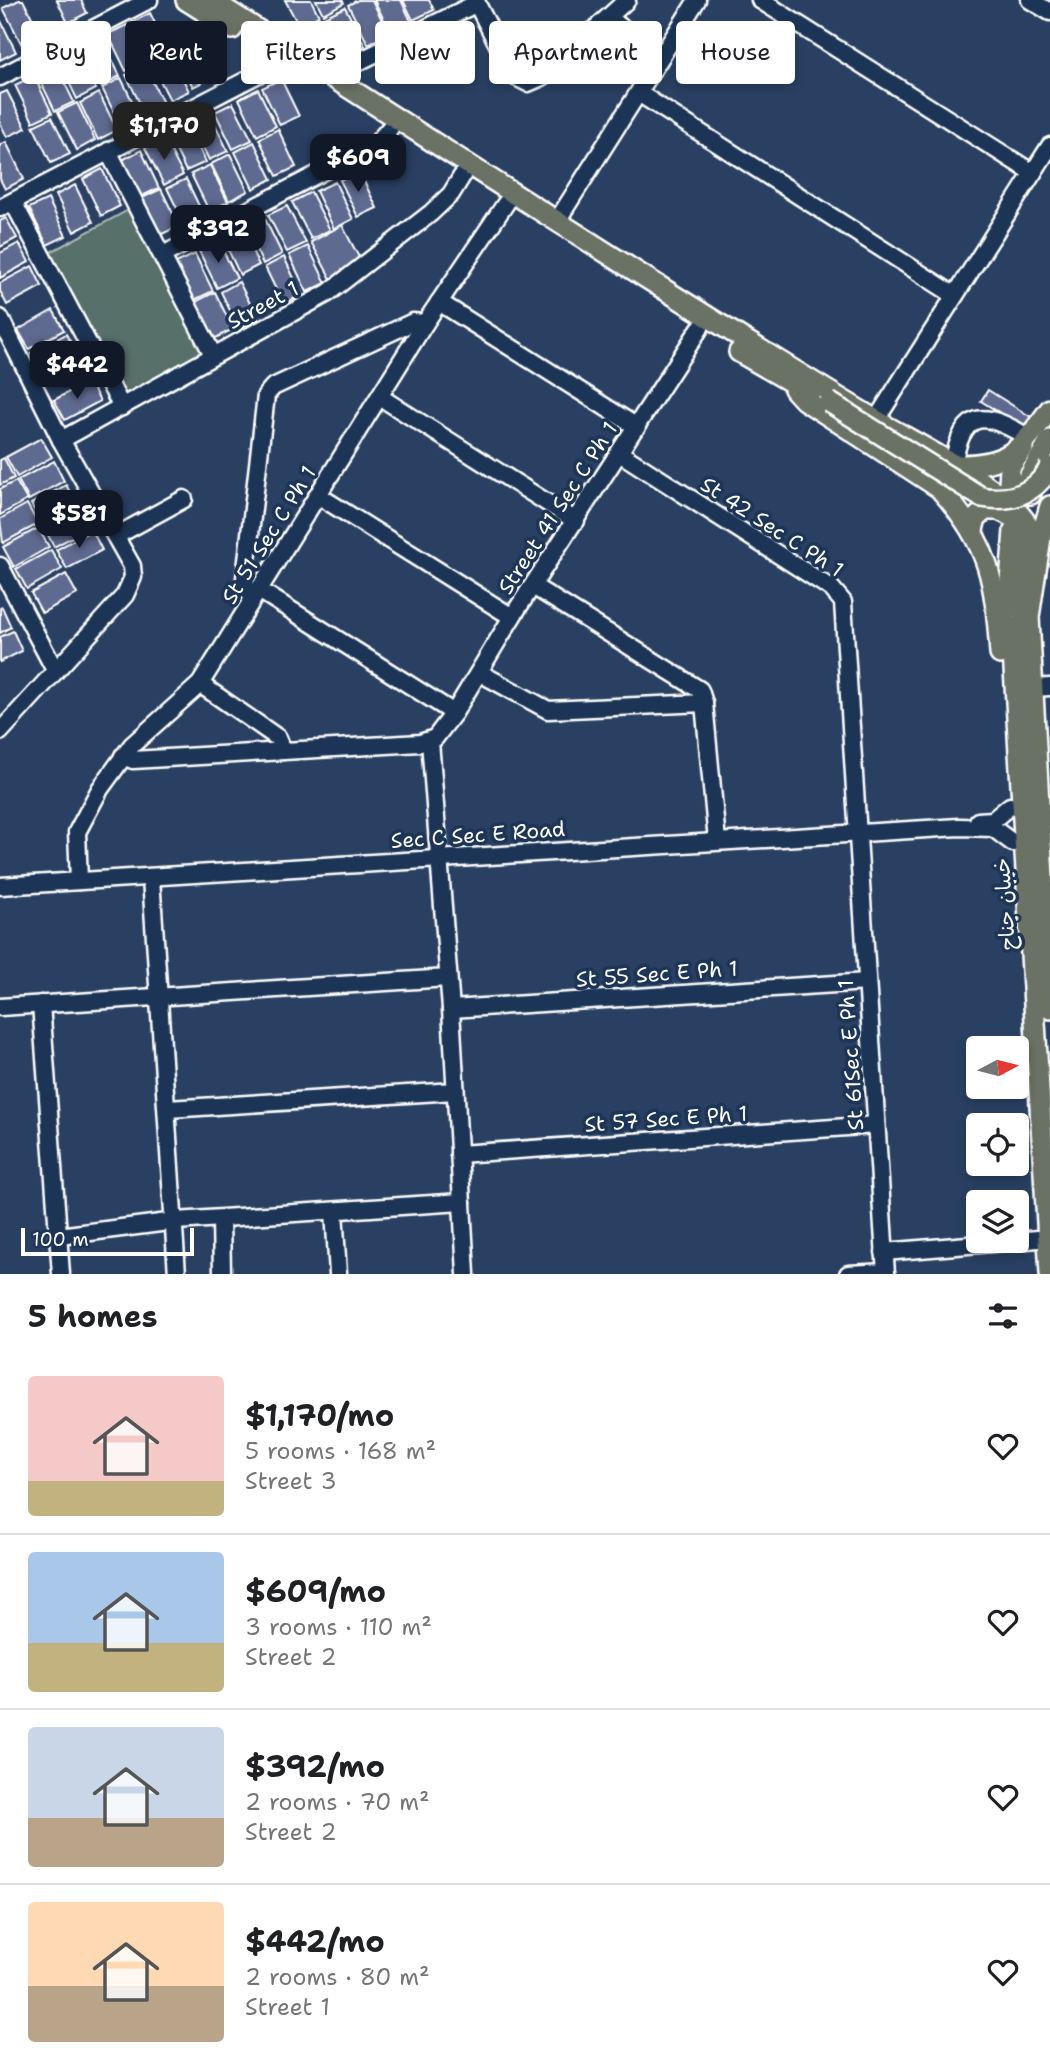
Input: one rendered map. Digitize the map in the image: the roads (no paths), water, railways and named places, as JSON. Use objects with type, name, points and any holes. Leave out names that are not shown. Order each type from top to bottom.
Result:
[{"type":"main road","points":[[186,0],[241,35]]},
{"type":"main road","points":[[221,3],[247,21]]},
{"type":"main road","points":[[319,84],[700,328],[786,381],[829,402],[981,497],[1011,498],[1024,493],[1040,482],[1050,467]]},
{"type":"main road","points":[[340,84],[876,421],[953,465],[1013,508],[1019,525]]},
{"type":"main road","points":[[786,381],[804,400],[939,488],[973,530],[988,565],[993,591],[1021,923],[1032,968]]},
{"type":"main road","points":[[1050,409],[1010,467],[1010,487],[1017,495],[1026,496],[1040,488],[1050,477]]},
{"type":"main road","points":[[953,465],[972,465],[1003,459],[1029,438]]},
{"type":"main road","points":[[1022,489],[1050,440]]},
{"type":"main road","name":"خیبان جناح","points":[[1050,506],[1041,537],[1029,617],[1041,687],[1050,1009]]},
{"type":"main road","points":[[973,530],[978,515],[990,509],[999,510],[1017,520],[1019,525],[1029,528],[1023,568],[1029,617]]},
{"type":"main road","name":"خیبان جناح","points":[[1019,525],[1010,572],[1011,618],[1049,1274]]},
{"type":"street","points":[[0,76],[149,0]]},
{"type":"street","points":[[361,60],[476,2],[514,76],[527,83],[542,76],[627,0]]},
{"type":"street","points":[[662,55],[697,0]]},
{"type":"street","points":[[760,0],[1033,173]]},
{"type":"street","points":[[1030,0],[1050,12]]},
{"type":"street","points":[[608,18],[612,21]]},
{"type":"street","points":[[122,407],[7,205],[241,83]]},
{"type":"street","points":[[557,221],[646,84]]},
{"type":"street","points":[[640,94],[954,295]]},
{"type":"street","points":[[163,255],[377,143],[390,128]]},
{"type":"street","points":[[876,421],[1050,146]]},
{"type":"street","points":[[108,151],[214,355]]},
{"type":"street","name":"Street 1","points":[[61,440],[328,293],[431,213],[451,194],[463,176]]},
{"type":"street","name":"St 51 Sec C Ph 1","points":[[79,881],[77,832],[123,756],[200,684],[425,323],[506,203]]},
{"type":"street","points":[[439,302],[637,427]]},
{"type":"street","points":[[0,318],[7,352],[117,536],[132,566],[133,578],[125,596],[0,732]]},
{"type":"street","points":[[425,323],[413,323],[273,387],[266,394],[245,578],[246,588],[454,713]]},
{"type":"street","name":"Street 41 Sec C Ph 1","points":[[430,741],[454,713],[512,617],[621,454],[700,328]]},
{"type":"street","points":[[380,397],[576,521]]},
{"type":"street","points":[[953,465],[968,424],[978,418],[991,419],[1029,438]]},
{"type":"street","name":"St 42 Sec C Ph 1","points":[[621,454],[832,589],[843,602],[860,834]]},
{"type":"street","points":[[318,496],[512,617]]},
{"type":"street","points":[[117,536],[184,499]]},
{"type":"street","points":[[0,566],[55,670]]},
{"type":"street","points":[[533,586],[700,690],[704,703],[717,841]]},
{"type":"street","points":[[480,673],[548,710],[704,703]]},
{"type":"street","points":[[200,684],[278,738],[283,751]]},
{"type":"street","points":[[123,756],[132,760],[430,741],[451,1009],[466,1274]]},
{"type":"street","name":"Sec C Sec E Road","points":[[959,827],[972,821],[993,820],[1010,806]]},
{"type":"street","name":"Sec C Sec E Road","points":[[0,886],[959,827],[993,828],[1013,843]]},
{"type":"street","name":"St 61Sec E Ph 1","points":[[860,834],[886,1273]]},
{"type":"street","points":[[151,878],[176,1222],[177,1274]]},
{"type":"street","points":[[0,1007],[448,978]]},
{"type":"street","name":"St 55 Sec E Ph 1","points":[[451,1009],[867,982]]},
{"type":"street","points":[[41,1004],[61,1274]]},
{"type":"street","points":[[168,1109],[455,1091]]},
{"type":"street","name":"St 57 Sec E Ph 1","points":[[459,1154],[876,1125]]},
{"type":"street","points":[[58,1236],[176,1222],[462,1202]]},
{"type":"street","points":[[334,1211],[338,1274]]},
{"type":"street","points":[[220,1219],[222,1274]]},
{"type":"street","points":[[1029,1240],[1048,1238]]},
{"type":"street","points":[[884,1252],[966,1245]]},
{"type":"street","points":[[848,1274],[886,1273]]}]
